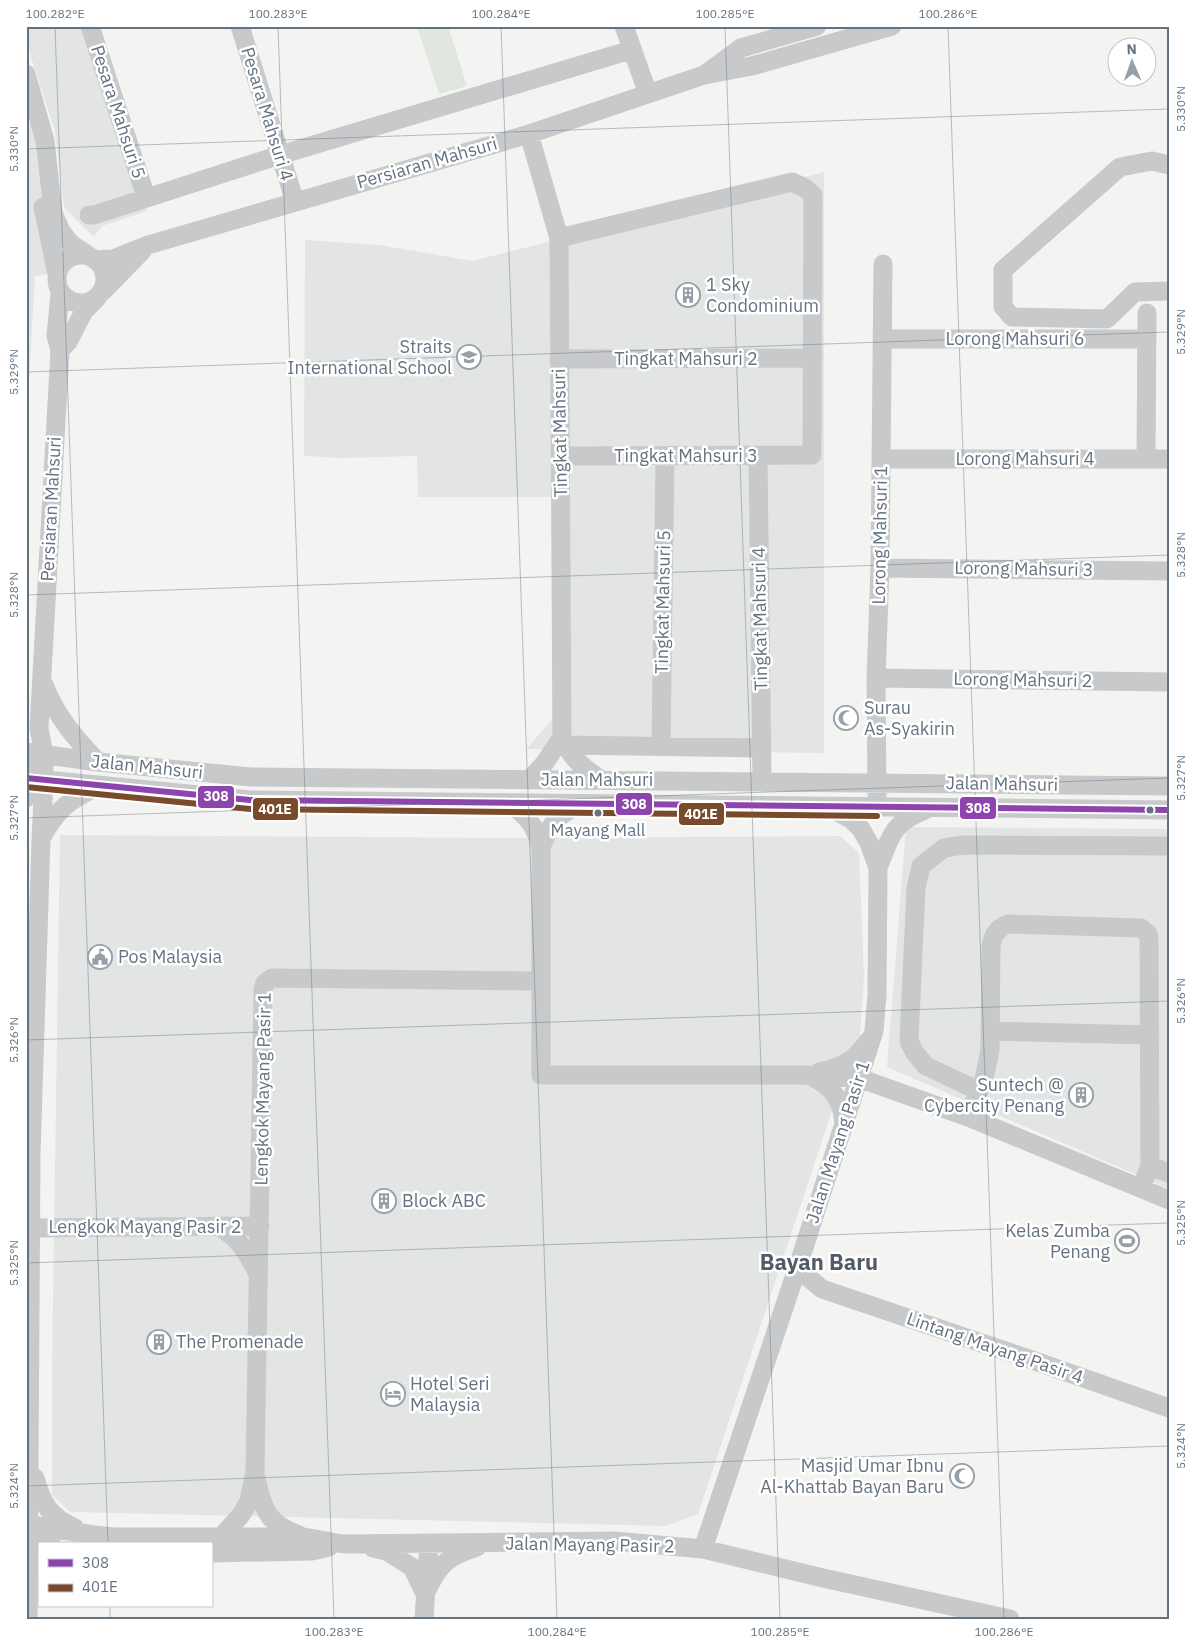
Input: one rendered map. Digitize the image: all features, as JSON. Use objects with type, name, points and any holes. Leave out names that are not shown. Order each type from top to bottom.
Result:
[{"type":"street","name":"Pesara Mahsuri 5","points":[[90,26],[146,197]]},
{"type":"street","name":"Pesara Mahsuri 4","points":[[240,26],[295,202]]},
{"type":"street","points":[[624,26],[648,94]]},
{"type":"street","name":"Persiaran Mahsuri","points":[[704,75],[741,48],[817,26]]},
{"type":"street","name":"Persiaran Mahsuri","points":[[92,258],[113,259],[148,245],[529,134],[704,75],[752,66],[892,26]]},
{"type":"street","points":[[89,215],[280,155],[631,50]]},
{"type":"street","points":[[26,74],[45,141],[48,214],[71,244],[92,258],[101,265],[106,278],[101,294],[93,301],[78,304],[65,298],[60,293],[56,280],[60,266],[65,260],[73,256],[81,255],[92,258]]},
{"type":"street","points":[[26,105],[36,142],[57,274]]},
{"type":"street","name":"Tingkat Mahsuri","points":[[529,134],[559,238],[564,741]]},
{"type":"street","points":[[1169,165],[1152,161],[1120,167],[1003,270],[1003,307],[1012,317],[1107,318],[1135,292],[1169,291]]},
{"type":"street","points":[[559,238],[792,182],[805,188],[813,195],[813,358]]},
{"type":"street","name":"Persiaran Mahsuri","points":[[60,350],[68,342],[84,312],[148,245]]},
{"type":"street","name":"Lorong Mahsuri 1","points":[[876,807],[876,678],[880,568],[883,264]]},
{"type":"street","name":"Persiaran Mahsuri","points":[[42,679],[60,350],[56,336],[60,293]]},
{"type":"street","points":[[1146,459],[1147,313]]},
{"type":"street","name":"Lorong Mahsuri 6","points":[[883,339],[1147,339]]},
{"type":"street","name":"Tingkat Mahsuri 2","points":[[560,360],[813,358]]},
{"type":"street","name":"Tingkat Mahsuri 3","points":[[560,456],[812,455],[813,358]]},
{"type":"street","name":"Tingkat Mahsuri 4","points":[[758,456],[762,782]]},
{"type":"street","name":"Tingkat Mahsuri 5","points":[[661,746],[665,457]]},
{"type":"street","name":"Lorong Mahsuri 4","points":[[881,459],[1169,459]]},
{"type":"street","name":"Lorong Mahsuri 3","points":[[880,568],[1169,571]]},
{"type":"street","name":"Lorong Mahsuri 2","points":[[876,678],[1169,682]]},
{"type":"street","points":[[28,1615],[31,1154],[41,840],[33,779],[33,724],[35,702],[42,679]]},
{"type":"street","points":[[42,679],[50,701],[60,719],[98,762]]},
{"type":"street","points":[[564,741],[661,746],[762,748]]},
{"type":"street","points":[[529,780],[564,741]]},
{"type":"street","points":[[564,741],[577,763],[601,780]]},
{"type":"street","name":"Jalan Mahsuri","points":[[33,753],[98,762],[251,777],[1169,786]]},
{"type":"street","points":[[26,798],[33,779]]},
{"type":"street","name":"Jalan Mahsuri","points":[[33,779],[250,800],[1169,810]]},
{"type":"street","points":[[41,840],[49,825],[70,801],[99,786]]},
{"type":"street","points":[[510,803],[534,827],[541,847],[541,1075],[806,1076],[858,1078],[968,1117],[1169,1200]]},
{"type":"street","points":[[541,847],[548,828],[554,820],[580,804]]},
{"type":"street","name":"Jalan Mayang Pasir 1","points":[[703,1549],[786,1297],[799,1263],[874,1031],[877,995],[878,868],[869,842],[861,829],[851,819],[825,806]]},
{"type":"street","name":"Jalan Mayang Pasir 1","points":[[878,868],[894,830],[904,820],[934,807]]},
{"type":"street","points":[[979,1091],[926,1066],[915,1053],[910,1041],[916,888],[922,866],[944,848],[963,845],[1169,846]]},
{"type":"street","points":[[968,1117],[979,1091],[987,1064],[990,1032],[991,946],[996,932],[1008,924],[1141,928],[1148,934],[1149,939],[1150,1036],[1150,1166],[1141,1188]]},
{"type":"street","name":"Lengkok Mayang Pasir 1","points":[[221,1537],[241,1515],[249,1501],[255,1472],[263,989],[266,983],[272,978],[540,981]]},
{"type":"street","points":[[806,1076],[844,1065],[865,1046],[874,1031]]},
{"type":"street","points":[[990,1032],[1150,1036]]},
{"type":"street","points":[[806,1076],[828,1086],[835,1094],[841,1104],[844,1123]]},
{"type":"street","points":[[1150,1166],[1169,1173]]},
{"type":"street","points":[[218,1226],[236,1238],[244,1247],[259,1276]]},
{"type":"street","name":"Lengkok Mayang Pasir 2","points":[[31,1228],[260,1226]]},
{"type":"street","name":"Lintang Mayang Pasir 4","points":[[799,1263],[809,1278],[822,1289],[1169,1408]]},
{"type":"street","name":"Lintang Mayang Pasir 4","points":[[786,1297],[822,1289]]},
{"type":"street","points":[[30,1455],[40,1495],[51,1513],[65,1523],[94,1535]]},
{"type":"street","name":"Lengkok Mayang Pasir 1","points":[[255,1472],[259,1493],[272,1521],[284,1530],[304,1537]]},
{"type":"street","points":[[28,1532],[47,1542]]},
{"type":"street","name":"Jalan Mayang Pasir 2","points":[[28,1532],[94,1535],[304,1537],[350,1544],[614,1541],[703,1549],[823,1578],[1010,1619]]},
{"type":"street","points":[[424,1619],[429,1543]]},
{"type":"street","points":[[425,1594],[436,1572],[458,1553],[492,1543]]},
{"type":"street","points":[[350,1544],[386,1551],[412,1567],[425,1594]]},
{"type":"street","name":"Jalan Mayang Pasir 2","points":[[212,1553],[312,1551],[350,1544]]},
{"type":"street","points":[[28,1615],[38,1592]]},
{"type":"shaded area","points":[[26,26],[86,26],[147,211],[102,226],[94,237],[64,208],[55,131],[26,42]]},
{"type":"shaded area","points":[[417,26],[448,26],[467,86],[439,94]]},
{"type":"shaded area","points":[[26,109],[35,140],[48,255],[47,274],[35,276],[26,435]]},
{"type":"shaded area","points":[[824,172],[824,753],[526,749],[552,720],[553,497],[418,497],[417,456],[341,458],[304,456],[305,240],[380,245],[472,261]]},
{"type":"shaded area","points":[[906,827],[1169,829],[1169,1189],[887,1067]]},
{"type":"shaded area","points":[[60,835],[527,838],[840,836],[859,853],[864,976],[860,1034],[831,1114],[698,1514],[666,1526],[70,1512],[52,1495],[52,1367]]},
{"type":"transit line","name":"308","points":[[26,778],[250,800],[1169,810]]},
{"type":"transit line","name":"401E","points":[[26,787],[250,809],[877,816]]},
{"type":"place","name":"1 Sky Condominium","points":[[688,295]]},
{"type":"place","name":"Straits International School","points":[[469,357]]},
{"type":"place","name":"Surau As-Syakirin","points":[[846,718]]},
{"type":"place","name":"Mayang Mall","points":[[598,813]]},
{"type":"place","name":"Pos Malaysia","points":[[100,957]]},
{"type":"place","name":"Suntech @ Cybercity Penang","points":[[1081,1095]]},
{"type":"place","name":"Block ABC","points":[[384,1201]]},
{"type":"place","name":"Kelas Zumba Penang","points":[[1127,1241]]},
{"type":"place","name":"The Promenade","points":[[159,1342]]},
{"type":"place","name":"Hotel Seri Malaysia","points":[[393,1394]]},
{"type":"place","name":"Masjid Umar Ibnu Al-Khattab Bayan Baru","points":[[962,1476]]},
{"type":"district","name":"Bayan Baru","points":[[819,1262]]}]
